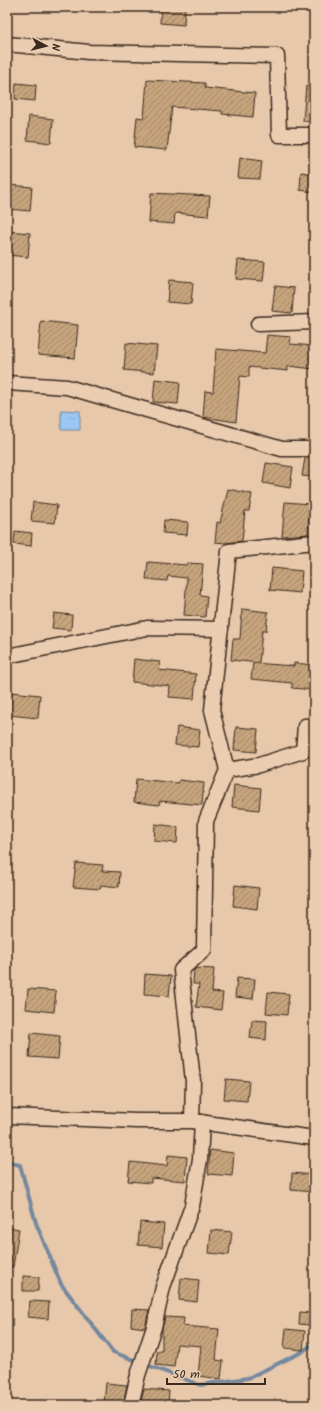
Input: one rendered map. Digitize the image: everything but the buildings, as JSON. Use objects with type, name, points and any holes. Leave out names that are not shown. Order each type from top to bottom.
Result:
[{"type":"street","points":[[7,44],[89,52],[277,56],[279,135],[314,135]]},
{"type":"street","points":[[258,324],[314,322]]},
{"type":"street","points":[[7,383],[67,387],[282,449],[314,449]]},
{"type":"street","points":[[132,1405],[138,1375],[154,1327],[163,1286],[192,1206],[200,1159],[181,970],[204,950],[206,821],[227,770],[212,710],[229,550],[314,542]]},
{"type":"street","points":[[7,656],[147,628],[221,630]]},
{"type":"street","points":[[227,770],[259,765],[303,751],[305,726],[314,725]]},
{"type":"street","points":[[7,1116],[197,1122],[314,1138]]},
{"type":"water","points":[[61,410],[80,411],[80,430],[61,430]]},
{"type":"waterway","points":[[7,1162],[20,1165],[36,1223],[61,1284],[113,1352],[200,1385],[248,1378],[302,1352],[314,1343]]}]
